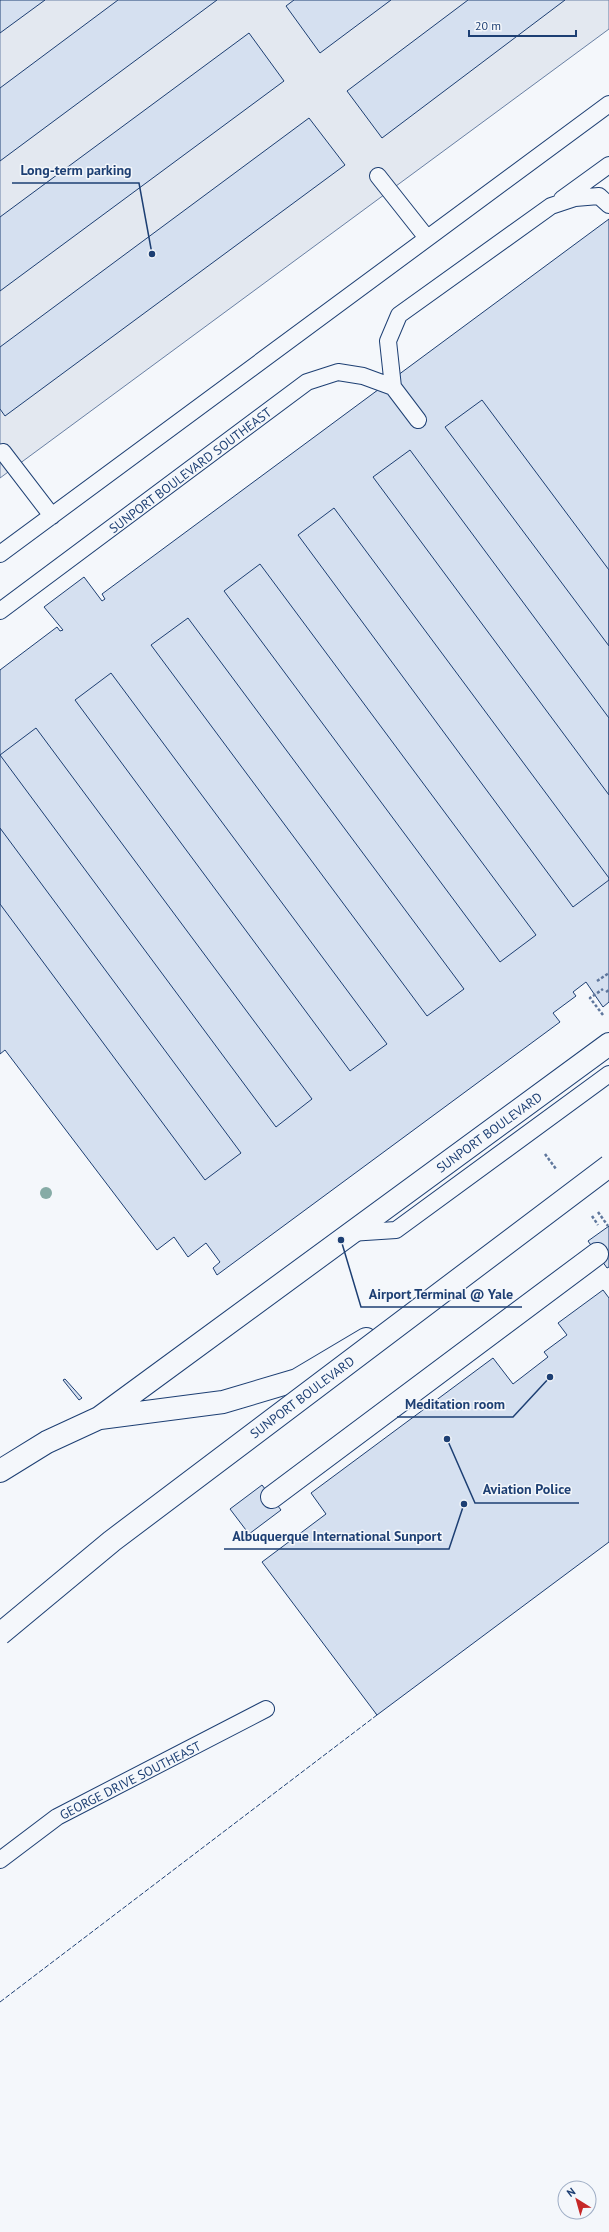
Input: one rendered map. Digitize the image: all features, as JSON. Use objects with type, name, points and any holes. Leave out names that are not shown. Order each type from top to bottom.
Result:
[{"type":"main road","name":"SUNPORT BOULEVARD","points":[[0,1471],[47,1442],[99,1418],[609,1044]]},
{"type":"main road","name":"SUNPORT BOULEVARD","points":[[99,1418],[223,1402],[297,1380],[366,1340],[609,1156]]},
{"type":"main road","name":"SUNPORT BOULEVARD","points":[[0,1634],[112,1542],[609,1166]]},
{"type":"main road","points":[[272,1497],[597,1254]]},
{"type":"lane","points":[[0,554],[609,104]]},
{"type":"lane","points":[[418,420],[393,387],[388,341],[399,315],[609,165]]},
{"type":"lane","points":[[378,176],[427,238]]},
{"type":"lane","points":[[551,206],[575,198],[599,196],[609,205]]},
{"type":"lane","name":"SUNPORT BOULEVARD SOUTHEAST","points":[[0,611],[307,382],[338,372],[364,376],[393,387]]},
{"type":"lane","points":[[3,452],[52,516]]},
{"type":"lane","points":[[350,1233],[396,1230],[609,1074]]},
{"type":"lane","name":"GEORGE DRIVE SOUTHEAST","points":[[0,1860],[57,1818],[266,1709]]},
{"type":"path","points":[[597,981],[609,973]]},
{"type":"path","points":[[603,989],[590,998],[604,1017]]},
{"type":"shaded area","points":[[0,0],[609,0],[609,29],[0,478]]},
{"type":"building","points":[[0,0],[45,0],[0,33]]},
{"type":"building","points":[[118,0],[217,0],[0,161],[0,88]]},
{"type":"building","points":[[294,0],[391,0],[320,53],[286,6]]},
{"type":"building","points":[[468,0],[565,0],[382,138],[347,91]]},
{"type":"building","points":[[249,33],[284,81],[0,291],[0,217]]},
{"type":"building","points":[[309,118],[345,165],[5,416],[0,409],[0,347]]},
{"type":"building","points":[[609,219],[609,1002],[603,1007],[586,982],[573,992],[576,996],[553,1013],[560,1022],[217,1275],[213,1268],[220,1262],[206,1243],[188,1257],[174,1237],[157,1250],[5,1050],[0,1054],[0,670],[57,627],[60,631],[63,630],[44,607],[84,577],[102,601],[105,599],[102,594]]},
{"type":"building","points":[[482,400],[609,570],[609,646],[445,427]]},
{"type":"building","points":[[410,450],[609,718],[609,795],[373,477]]},
{"type":"building","points":[[334,508],[609,878],[609,880],[573,907],[298,535]]},
{"type":"building","points":[[260,564],[536,935],[500,962],[224,591]]},
{"type":"building","points":[[188,618],[464,989],[427,1016],[151,645]]},
{"type":"building","points":[[111,673],[387,1044],[350,1071],[75,700]]},
{"type":"building","points":[[36,728],[312,1099],[276,1127],[0,755]]},
{"type":"building","points":[[0,828],[241,1153],[205,1180],[0,904]]},
{"type":"building","points":[[609,1226],[609,1267],[607,1268],[588,1241]]},
{"type":"building","points":[[603,1290],[609,1298],[609,1542],[377,1715],[262,1562],[326,1514],[311,1493],[493,1358],[513,1384],[548,1357],[544,1352],[567,1335],[558,1323]]},
{"type":"building","points":[[65,1379],[82,1398],[79,1400],[63,1380]]},
{"type":"building","points":[[262,1485],[281,1510],[249,1534],[230,1509]]},
{"type":"fence","points":[[0,2002],[377,1715],[375,1713]]},
{"type":"place","name":"Long-term parking","points":[[152,254]]},
{"type":"place","name":"Airport Terminal @ Yale","points":[[341,1240]]},
{"type":"place","name":"Meditation room","points":[[550,1377]]},
{"type":"place","name":"Aviation Police","points":[[447,1439]]},
{"type":"place","name":"Albuquerque International Sunport","points":[[464,1504]]}]
